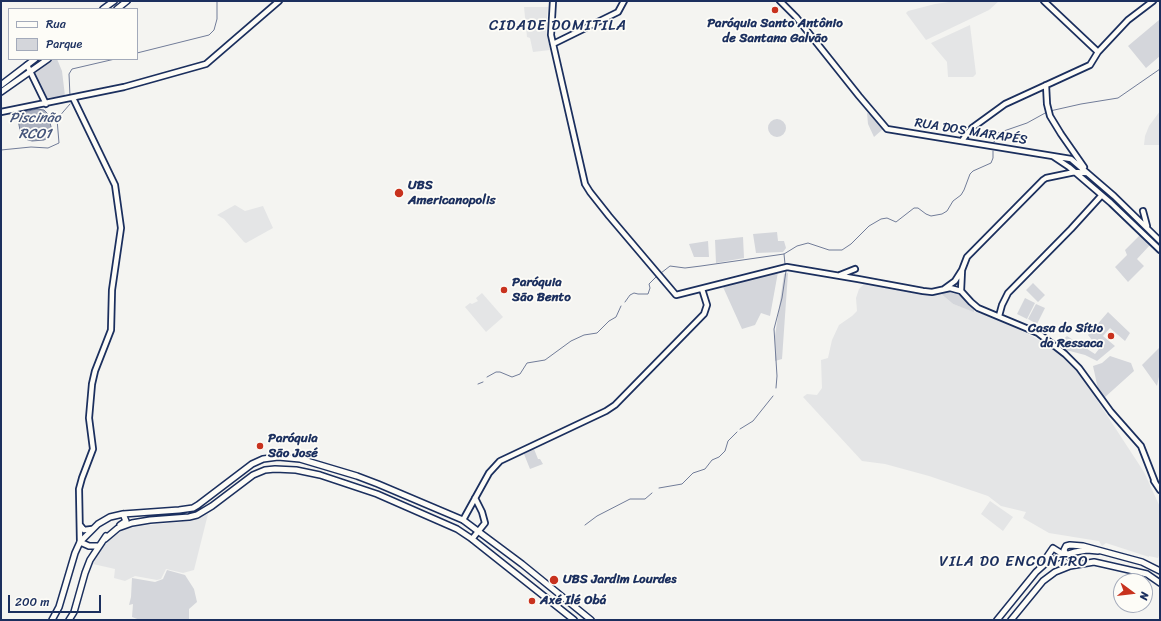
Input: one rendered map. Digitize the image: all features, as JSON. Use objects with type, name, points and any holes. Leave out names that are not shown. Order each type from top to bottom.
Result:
[{"type":"main road","points":[[105,8],[114,1]]},
{"type":"main road","points":[[118,8],[127,1]]},
{"type":"main road","points":[[1,84],[34,60]]},
{"type":"main road","points":[[1,92],[47,60]]},
{"type":"main road","points":[[52,620],[59,607],[72,560],[80,542],[92,528],[110,517],[124,514],[193,508],[252,464],[263,459],[278,457],[300,459],[357,476],[463,520],[478,530],[591,620]]},
{"type":"main road","points":[[105,538],[118,528],[132,523],[197,515],[212,506],[253,475],[267,469],[284,469],[320,475],[377,494],[457,529],[472,539],[574,620]]},
{"type":"main road","points":[[69,620],[74,612],[87,567],[98,546],[111,531],[125,522],[124,514]]},
{"type":"main road","points":[[442,522],[455,526],[463,520]]},
{"type":"main road","points":[[80,542],[89,546],[98,546]]},
{"type":"main road","points":[[1065,555],[1064,548],[1070,545],[1083,546],[1142,562],[1160,571]]},
{"type":"main road","points":[[997,620],[1036,572],[1053,548],[1077,564]]},
{"type":"main road","points":[[1036,572],[1049,562],[1065,555],[1082,551],[1098,551]]},
{"type":"main road","points":[[1011,620],[1037,588],[1049,576],[1077,564],[1094,562],[1108,565],[1147,574],[1160,583]]},
{"type":"street","points":[[1,112],[124,88],[206,64],[279,1]]},
{"type":"street","points":[[553,1],[551,35],[552,44],[585,184],[599,204],[676,295],[787,267],[923,291],[932,292],[953,289],[961,291],[978,308],[1038,333],[1065,354],[1079,368],[1104,402],[1139,444],[1155,482],[1160,490]]},
{"type":"street","points":[[552,44],[618,12],[624,1]]},
{"type":"street","name":"RUA DOS MARAPÉS","points":[[780,1],[798,19],[886,129],[1071,159],[1089,174]]},
{"type":"street","points":[[1044,1],[1098,52]]},
{"type":"street","points":[[962,141],[972,128],[1005,104],[1088,66],[1093,62],[1098,52],[1128,20],[1153,1]]},
{"type":"street","points":[[27,65],[46,104]]},
{"type":"street","points":[[1046,86],[1050,116],[1089,174],[1152,232]]},
{"type":"street","points":[[73,98],[114,180],[117,191],[121,228],[112,290],[111,330],[92,384],[89,418],[93,449],[80,485],[80,542]]},
{"type":"street","points":[[1053,156],[1075,172],[1160,250]]},
{"type":"street","points":[[1064,174],[1067,171],[1065,164]]},
{"type":"street","points":[[942,290],[955,281],[971,252],[1046,178],[1075,172],[1089,174]]},
{"type":"street","points":[[999,316],[1002,305],[1008,293],[1101,196]]},
{"type":"street","points":[[1143,211],[1146,224],[1160,241]]},
{"type":"street","points":[[838,276],[856,269]]},
{"type":"street","points":[[961,291],[962,270]]},
{"type":"street","points":[[463,520],[489,473],[500,461],[608,410],[615,405],[704,314],[707,305],[702,289]]},
{"type":"street","points":[[472,539],[485,523],[475,498]]},
{"type":"street","points":[[471,505],[479,507]]},
{"type":"street","points":[[80,525],[84,530],[92,528]]},
{"type":"shaded area","points":[[956,1],[999,1],[989,10],[926,40],[906,13],[908,11],[935,4]]},
{"type":"shaded area","points":[[524,7],[548,7],[546,29],[550,50],[533,52],[530,38],[527,37]]},
{"type":"shaded area","points":[[970,25],[976,74],[973,77],[948,77],[947,62],[931,43]]},
{"type":"shaded area","points":[[1160,111],[1160,145],[1144,145],[1145,136],[1149,126]]},
{"type":"shaded area","points":[[235,205],[245,211],[263,206],[273,228],[246,243],[244,242],[224,219],[217,215]]},
{"type":"shaded area","points":[[867,281],[926,292],[940,293],[953,304],[999,320],[1055,349],[1080,374],[1144,472],[1160,507],[1160,553],[1158,558],[1149,557],[1106,543],[1102,546],[1099,541],[1049,533],[1023,518],[1026,512],[1001,506],[988,496],[929,476],[885,464],[862,461],[803,397],[807,394],[817,395],[822,388],[821,360],[828,358],[832,340],[839,325],[857,311],[856,298],[859,289]]},
{"type":"shaded area","points":[[482,293],[503,317],[486,332],[465,307],[470,303],[472,304],[478,301],[476,298]]},
{"type":"shaded area","points":[[990,501],[1013,517],[1003,531],[981,514]]},
{"type":"shaded area","points":[[208,514],[194,570],[183,573],[166,569],[161,579],[157,580],[135,576],[125,581],[114,578],[115,569],[93,564],[98,552],[107,541],[123,530],[139,526],[190,521]]},
{"type":"green space","points":[[1159,20],[1160,56],[1146,68],[1128,46]]},
{"type":"green space","points":[[52,60],[57,60],[62,71],[65,96],[46,98],[35,73]]},
{"type":"green space","points":[[867,113],[870,114],[883,129],[874,137],[868,124]]},
{"type":"green space","points":[[777,119],[783,122],[786,128],[783,134],[777,137],[771,134],[768,128],[771,122]]},
{"type":"green space","points":[[777,232],[778,241],[784,241],[786,248],[783,252],[756,253],[753,234]]},
{"type":"green space","points":[[1140,235],[1150,245],[1137,259],[1144,266],[1128,282],[1115,267],[1127,255],[1125,250]]},
{"type":"green space","points":[[743,237],[744,258],[716,263],[715,240]]},
{"type":"green space","points":[[708,241],[709,257],[694,257],[689,244]]},
{"type":"green space","points":[[778,272],[770,316],[761,313],[755,325],[742,329],[723,287]]},
{"type":"green space","points":[[788,273],[782,359],[775,361],[775,336],[784,274]]},
{"type":"green space","points":[[960,279],[961,293],[974,309],[974,312],[953,304],[940,293],[945,292]]},
{"type":"green space","points":[[1033,283],[1045,295],[1038,302],[1026,290]]},
{"type":"green space","points":[[1025,298],[1035,303],[1027,319],[1017,314]]},
{"type":"green space","points":[[1036,304],[1045,308],[1037,324],[1028,319]]},
{"type":"green space","points":[[1108,312],[1130,333],[1125,341],[1110,328],[1103,336],[1115,346],[1097,361],[1085,355],[1066,350],[1059,343],[1067,336],[1095,354],[1099,349],[1088,335]]},
{"type":"green space","points":[[1160,347],[1160,372],[1157,386],[1142,365]]},
{"type":"green space","points":[[1110,356],[1131,363],[1134,371],[1104,398],[1098,389],[1093,366],[1102,363]]},
{"type":"green space","points":[[534,449],[538,459],[540,459],[543,464],[530,469],[524,454]]},
{"type":"green space","points":[[167,570],[185,575],[194,589],[197,602],[189,609],[189,620],[140,620],[132,617],[133,604],[129,605],[132,578],[155,582],[163,579]]},
{"type":"water","name":"Piscinão RCO1","points":[[37,109],[44,110],[48,114],[52,131],[49,137],[44,140],[32,141],[25,139],[21,135],[18,120],[24,112]]},
{"type":"waterway","points":[[138,53],[209,35],[214,30],[217,19],[217,1]]},
{"type":"waterway","points":[[70,96],[69,74],[72,69],[111,60]]},
{"type":"waterway","points":[[1050,111],[1118,98],[1160,69]]},
{"type":"waterway","points":[[1,150],[31,147],[48,148],[59,143],[57,119],[70,104]]},
{"type":"waterway","points":[[994,142],[998,133],[1027,123],[1047,112]]},
{"type":"waterway","points":[[661,273],[670,266],[685,268],[784,254],[797,246],[808,243],[829,250],[842,250],[851,244],[869,226],[881,219],[887,218],[896,222],[914,208],[918,208],[931,216],[942,214],[947,211],[953,201],[961,195],[970,174],[973,171],[991,163],[993,151]]},
{"type":"waterway","points":[[784,254],[785,264]]},
{"type":"waterway","points":[[776,388],[777,376],[774,329],[782,298],[786,271]]},
{"type":"waterway","points":[[625,302],[630,295],[634,293],[648,294],[650,288],[649,284],[657,276]]},
{"type":"waterway","points":[[487,377],[496,372],[512,377],[520,374],[527,363],[545,360],[571,341],[584,335],[597,333],[609,321],[616,317],[621,306]]},
{"type":"waterway","points":[[478,384],[483,382]]},
{"type":"waterway","points":[[740,429],[753,421],[773,396]]},
{"type":"waterway","points":[[659,488],[682,484],[693,473],[705,469],[712,460],[719,457],[725,451],[728,441],[737,432]]},
{"type":"waterway","points":[[585,525],[597,516],[630,499],[645,499],[652,493]]},
{"type":"place","name":"Paróquia Santo Antônio de Santana Galvão","points":[[775,10]]},
{"type":"place","name":"UBS Americanopolis","points":[[399,193]]},
{"type":"place","name":"Paróquia São Bento","points":[[504,290]]},
{"type":"place","name":"Casa do Sítio da Ressaca","points":[[1111,336]]},
{"type":"place","name":"Paróquia São José","points":[[260,446]]},
{"type":"place","name":"UBS Jardim Lourdes","points":[[554,580]]},
{"type":"place","name":"Axé Ilé Obá","points":[[532,601]]},
{"type":"district","name":"CIDADE DOMITILA","points":[[558,26]]},
{"type":"district","name":"VILA DO ENCONTRO","points":[[1014,562]]}]
